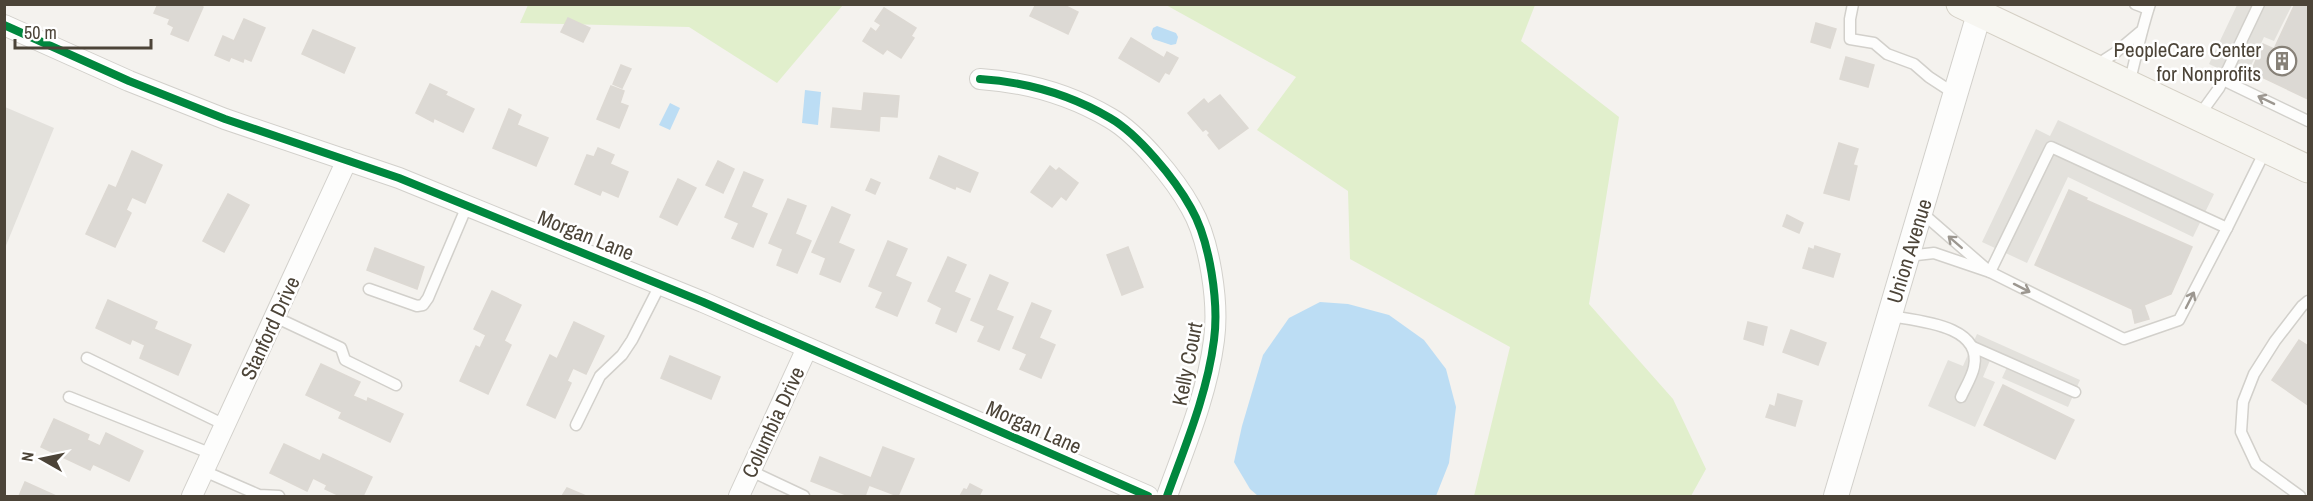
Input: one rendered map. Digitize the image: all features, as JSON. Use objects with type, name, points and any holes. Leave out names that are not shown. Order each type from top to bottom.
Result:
[{"type":"main road","points":[[1974,8],[2129,85],[2308,169]]},
{"type":"street","name":"Union Avenue","points":[[1836,496],[1956,94],[1974,8]]},
{"type":"street","name":"Morgan Lane","points":[[4,25],[129,81],[225,119],[348,160],[660,285],[1148,496]]},
{"type":"street","name":"Kelly Court","points":[[980,79],[1002,80],[1060,94],[1110,118],[1132,134],[1155,158],[1192,208],[1209,256],[1215,307],[1214,339],[1197,411],[1167,496]]},
{"type":"street","name":"Stanford Drive","points":[[192,496],[348,160]]},
{"type":"street","name":"Columbia Drive","points":[[741,496],[807,348]]},
{"type":"lane","points":[[1853,4],[1850,39],[1874,44],[1887,54],[1914,64],[1929,77],[1956,94]]},
{"type":"lane","points":[[2129,85],[2139,46],[2140,32],[2149,7],[2135,4]]},
{"type":"lane","points":[[2198,117],[2223,80],[2259,4]]},
{"type":"lane","points":[[2092,67],[2115,53],[2140,32]]},
{"type":"lane","points":[[2223,80],[2308,121]]},
{"type":"lane","points":[[1990,272],[2051,147],[2227,228]]},
{"type":"lane","points":[[1908,256],[1934,253],[1990,272],[2124,339],[2180,320],[2266,149]]},
{"type":"lane","points":[[369,289],[417,306],[423,304],[428,298],[467,206]]},
{"type":"lane","points":[[1921,212],[1990,272]]},
{"type":"lane","points":[[576,425],[600,376],[627,348],[660,285]]},
{"type":"lane","points":[[2300,496],[2256,464],[2241,432],[2243,402],[2254,374],[2276,341],[2308,301]]},
{"type":"lane","points":[[1890,316],[1939,325],[1963,335],[1973,347],[2075,392]]},
{"type":"lane","points":[[275,317],[340,348],[345,360],[396,384]]},
{"type":"lane","points":[[1961,397],[1975,367],[1973,347]]},
{"type":"lane","points":[[87,358],[225,425]]},
{"type":"lane","points":[[69,397],[208,462],[259,495],[279,496]]},
{"type":"lane","points":[[751,471],[804,496]]},
{"type":"green space","points":[[528,5],[843,5],[777,83],[689,27],[520,23]]},
{"type":"green space","points":[[1166,5],[1535,5],[1521,41],[1619,117],[1589,304],[1673,399],[1706,469],[1691,496],[1474,496],[1510,347],[1350,259],[1348,191],[1257,130],[1296,77]]},
{"type":"shaded area","points":[[2237,5],[2292,5],[2274,41],[2264,37],[2244,81],[2209,64]]},
{"type":"shaded area","points":[[5,107],[54,128],[5,248]]},
{"type":"shaded area","points":[[2058,120],[2214,194],[2193,237],[2068,177],[2027,263],[1982,242],[2036,129],[2050,136]]},
{"type":"shaded area","points":[[1977,334],[2080,380],[2068,407],[2002,378],[2008,365],[1991,358],[1983,377],[1995,382],[1975,427],[1928,406],[1948,360],[1963,366]]},
{"type":"water","points":[[1157,26],[1176,33],[1178,37],[1176,44],[1171,45],[1153,39],[1151,34],[1153,28]]},
{"type":"water","points":[[805,90],[821,92],[818,125],[802,123]]},
{"type":"water","points":[[670,103],[680,108],[670,130],[659,125]]},
{"type":"water","points":[[1320,302],[1348,304],[1389,315],[1424,340],[1446,369],[1456,407],[1449,463],[1436,496],[1258,496],[1250,489],[1234,462],[1263,355],[1289,318]]},
{"type":"building","points":[[158,4],[197,4],[203,7],[188,41],[171,34],[174,27],[168,24],[170,19],[154,13]]},
{"type":"building","points":[[1036,4],[1062,4],[1078,12],[1068,34],[1030,16]]},
{"type":"building","name":"PeopleCare Center for Nonprofits","points":[[2295,4],[2308,4],[2308,99],[2251,72],[2263,44],[2274,49]]},
{"type":"building","points":[[884,8],[916,28],[911,36],[914,38],[901,58],[887,49],[883,54],[863,41],[871,28],[876,32],[881,25],[875,21]]},
{"type":"building","points":[[568,18],[590,28],[583,42],[561,32]]},
{"type":"building","points":[[244,19],[265,28],[251,61],[244,58],[243,62],[231,57],[229,61],[215,55],[223,36],[234,41]]},
{"type":"building","points":[[1816,23],[1836,29],[1830,48],[1811,42]]},
{"type":"building","points":[[313,30],[355,48],[344,73],[302,54]]},
{"type":"building","points":[[1131,38],[1164,58],[1167,52],[1178,58],[1169,74],[1165,72],[1159,82],[1119,58]]},
{"type":"building","points":[[1846,57],[1874,65],[1868,87],[1840,79]]},
{"type":"building","points":[[621,65],[631,69],[622,88],[613,84]]},
{"type":"building","points":[[430,84],[447,92],[445,95],[474,109],[463,132],[434,118],[433,122],[416,113]]},
{"type":"building","points":[[611,86],[624,91],[620,103],[628,106],[619,128],[597,119]]},
{"type":"building","points":[[864,93],[899,96],[897,117],[880,116],[879,131],[831,127],[833,108],[862,111]]},
{"type":"building","points":[[1220,95],[1248,128],[1219,149],[1208,135],[1210,133],[1206,129],[1203,131],[1188,113],[1204,99],[1208,104]]},
{"type":"building","points":[[509,109],[521,115],[517,125],[548,138],[536,166],[493,148]]},
{"type":"building","points":[[1839,143],[1858,149],[1853,165],[1857,166],[1849,200],[1824,193]]},
{"type":"building","points":[[598,148],[614,155],[610,164],[628,172],[618,197],[602,190],[600,195],[575,184],[587,155],[594,157]]},
{"type":"building","points":[[132,151],[162,165],[145,203],[132,197],[126,210],[131,213],[115,247],[86,234],[109,185],[116,188]]},
{"type":"building","points":[[939,156],[978,173],[970,192],[956,186],[955,189],[930,178]]},
{"type":"building","points":[[718,161],[734,169],[723,193],[706,185]]},
{"type":"building","points":[[1050,166],[1056,171],[1059,168],[1078,183],[1066,200],[1061,196],[1052,207],[1031,192]]},
{"type":"building","points":[[744,172],[763,180],[751,207],[767,214],[753,247],[732,238],[739,223],[725,217]]},
{"type":"building","points":[[678,179],[696,188],[677,225],[660,217]]},
{"type":"building","points":[[871,179],[880,183],[875,194],[866,190]]},
{"type":"building","points":[[2069,190],[2087,198],[2086,200],[2192,247],[2171,294],[2144,305],[2149,319],[2135,323],[2132,309],[2035,265]]},
{"type":"building","points":[[228,194],[249,205],[224,252],[203,241]]},
{"type":"building","points":[[788,199],[806,206],[795,234],[811,241],[797,273],[777,265],[783,249],[769,243]]},
{"type":"building","points":[[832,207],[850,215],[838,243],[854,250],[840,282],[820,274],[826,258],[812,252]]},
{"type":"building","points":[[1787,215],[1803,223],[1799,233],[1783,226]]},
{"type":"building","points":[[888,241],[907,249],[895,276],[911,283],[897,316],[876,307],[883,292],[869,286]]},
{"type":"building","points":[[1815,246],[1840,254],[1833,277],[1803,268],[1809,248],[1814,250]]},
{"type":"building","points":[[1128,247],[1143,287],[1122,295],[1107,255]]},
{"type":"building","points":[[375,248],[424,267],[417,289],[367,270]]},
{"type":"building","points":[[948,257],[966,265],[954,292],[970,299],[956,332],[936,323],[942,308],[928,301]]},
{"type":"building","points":[[990,275],[1008,283],[996,310],[1013,317],[999,350],[978,341],[985,326],[971,320]]},
{"type":"building","points":[[492,291],[521,305],[504,341],[511,345],[488,394],[460,381],[476,346],[480,348],[486,335],[474,329]]},
{"type":"building","points":[[108,300],[157,322],[154,329],[191,345],[178,375],[140,358],[145,345],[132,339],[130,344],[96,328]]},
{"type":"building","points":[[1032,303],[1051,311],[1039,338],[1055,345],[1041,378],[1020,369],[1027,354],[1013,348]]},
{"type":"building","points":[[574,322],[604,336],[586,374],[573,368],[567,381],[571,383],[555,418],[527,405],[550,355],[557,359]]},
{"type":"building","points":[[1748,322],[1767,327],[1763,345],[1744,339]]},
{"type":"building","points":[[1791,330],[1826,343],[1818,365],[1783,352]]},
{"type":"building","points":[[2299,340],[2308,346],[2308,405],[2272,380]]},
{"type":"building","points":[[670,356],[720,377],[711,399],[661,378]]},
{"type":"building","points":[[321,364],[360,382],[353,396],[367,402],[368,398],[403,414],[390,442],[339,418],[342,412],[306,395]]},
{"type":"building","points":[[2003,385],[2074,420],[2055,459],[1984,425]]},
{"type":"building","points":[[1778,394],[1802,401],[1795,426],[1766,417],[1770,405],[1775,407]]},
{"type":"building","points":[[54,419],[89,435],[87,440],[100,446],[106,433],[143,451],[129,481],[93,464],[90,470],[41,447]]},
{"type":"building","points":[[284,444],[320,461],[323,454],[372,477],[363,496],[340,496],[325,489],[327,485],[313,478],[307,491],[270,473]]},
{"type":"building","points":[[883,447],[914,459],[898,496],[869,485],[865,496],[849,496],[811,481],[820,457],[871,478]]},
{"type":"building","points":[[25,482],[56,496],[19,496]]},
{"type":"building","points":[[970,484],[982,490],[979,496],[960,496],[964,489],[967,490]]},
{"type":"building","points":[[567,488],[586,496],[562,496]]},
{"type":"cycle path","points":[[4,25],[129,81],[225,119],[399,178],[703,302],[1148,496]]},
{"type":"cycle path","points":[[980,79],[1014,83],[1064,96],[1121,125],[1166,171],[1184,196],[1198,222],[1212,272],[1215,308],[1214,340],[1201,400],[1167,496]]},
{"type":"place","name":"PeopleCare Center for Nonprofits","points":[[2282,61]]}]
